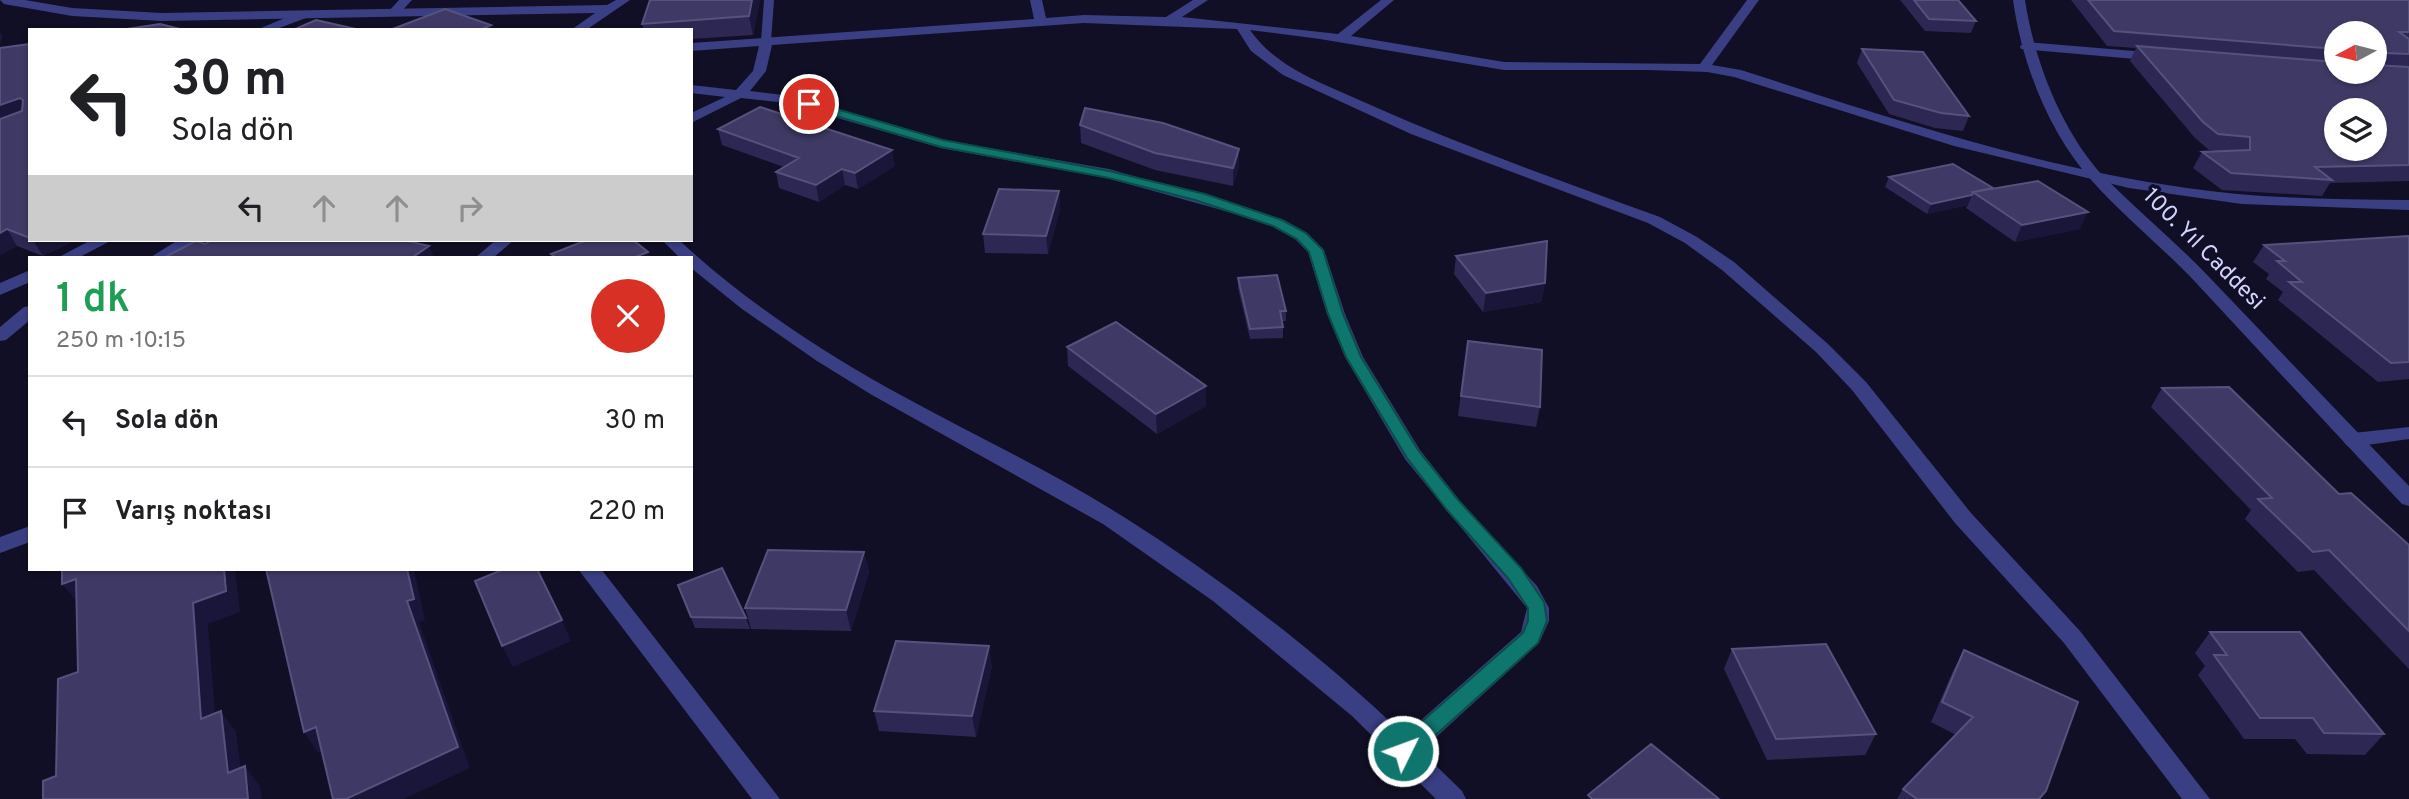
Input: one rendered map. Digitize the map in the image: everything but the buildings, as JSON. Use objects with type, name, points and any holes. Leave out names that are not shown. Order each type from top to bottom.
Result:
[{"type":"street","points":[[395,11],[407,0]]},
{"type":"street","points":[[580,28],[624,0]]},
{"type":"street","points":[[1036,0],[1041,22]]},
{"type":"street","points":[[1169,20],[1202,0]]},
{"type":"street","points":[[1341,38],[1388,0]]},
{"type":"street","points":[[1704,66],[1753,0]]},
{"type":"street","name":"100. Yıl Caddesi","points":[[2019,0],[2026,46],[2055,108],[2083,160],[2097,178],[2199,276],[2409,499]]},
{"type":"street","points":[[4,1],[113,15],[302,15],[395,11],[611,9]]},
{"type":"street","points":[[267,28],[302,15]]},
{"type":"street","points":[[693,47],[1041,22],[1096,19],[1169,20],[1341,38],[1504,66],[1704,66],[1736,73],[1965,146],[2097,178],[2236,199],[2409,205]]},
{"type":"street","points":[[1241,26],[1256,48],[1289,72],[1416,131],[1654,220],[1728,265],[1822,348],[1859,386],[1963,518],[2072,637],[2197,799]]},
{"type":"street","points":[[693,118],[749,88],[760,72],[766,54],[766,41]]},
{"type":"street","points":[[2026,46],[2171,58]]},
{"type":"street","points":[[693,89],[787,99],[941,144],[1109,174],[1200,197],[1278,223],[1316,250],[1336,314],[1354,357],[1398,431],[1453,506],[1530,592],[1538,607],[1537,621],[1531,637],[1403,751]]},
{"type":"street","points":[[69,256],[100,242]]},
{"type":"street","points":[[97,256],[117,242]]},
{"type":"street","points":[[161,256],[186,242]]},
{"type":"street","points":[[485,256],[503,242]]},
{"type":"street","points":[[672,242],[687,256]]},
{"type":"street","points":[[693,261],[748,305],[824,357],[879,391],[1111,519],[1210,587],[1361,709],[1453,799]]},
{"type":"street","points":[[0,290],[28,276]]},
{"type":"street","points":[[0,338],[28,313]]},
{"type":"street","points":[[0,338],[28,325]]},
{"type":"street","points":[[2353,440],[2409,433]]},
{"type":"street","points":[[0,545],[28,535]]},
{"type":"street","points":[[591,571],[767,799]]},
{"type":"lane","points":[[766,41],[769,0]]},
{"type":"route","points":[[809,104],[941,144],[1109,174],[1200,197],[1278,223],[1301,236],[1316,250],[1336,314],[1354,357],[1412,454],[1453,506],[1530,592],[1538,607],[1537,621],[1531,637],[1403,751]]}]
